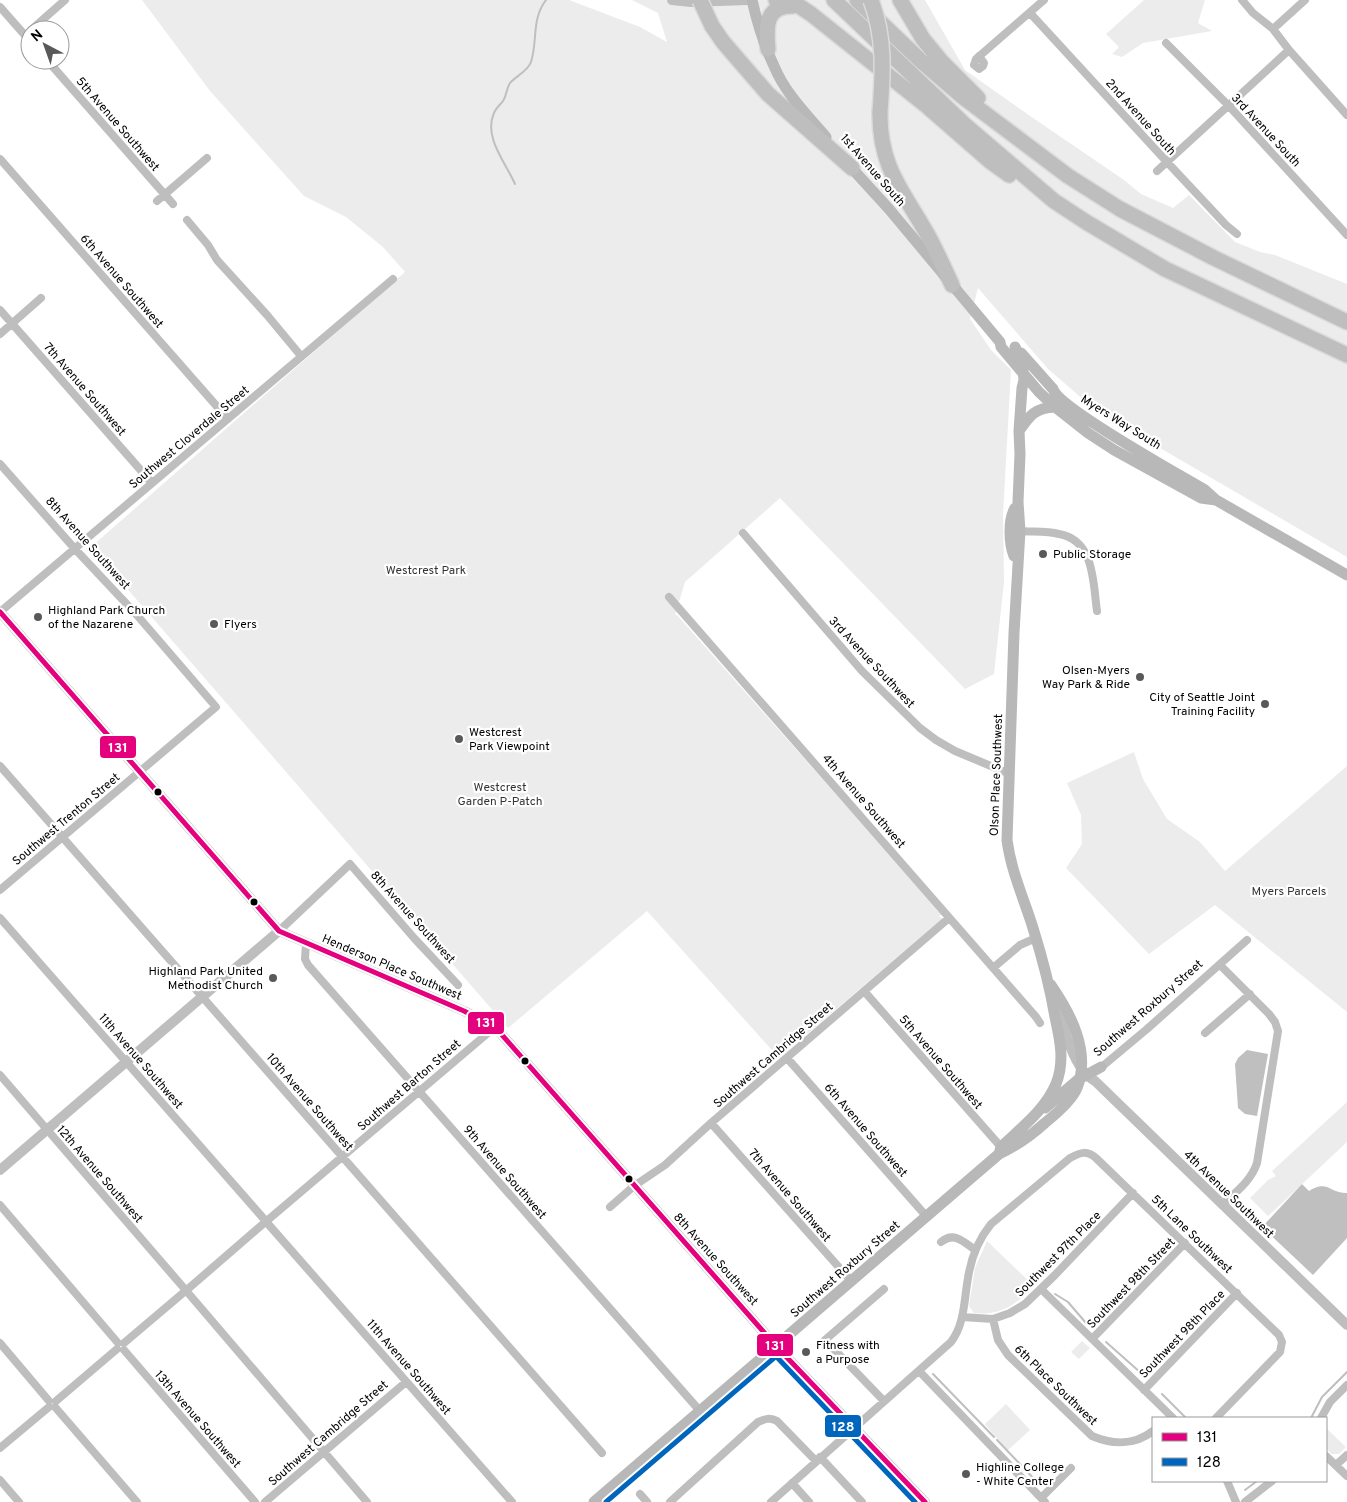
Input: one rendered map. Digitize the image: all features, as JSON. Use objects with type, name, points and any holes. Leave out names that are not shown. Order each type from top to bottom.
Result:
[{"type":"highway","points":[[700,0],[722,42],[768,94],[852,168]]},
{"type":"highway","points":[[776,0],[792,2],[800,6],[892,78],[991,162],[1037,194],[1054,201]]},
{"type":"highway","points":[[834,0],[965,125],[1054,201],[1165,269],[1347,356]]},
{"type":"highway","points":[[857,0],[944,81],[1068,176],[1120,209],[1214,258],[1347,322]]},
{"type":"highway","points":[[871,0],[882,39],[883,59],[880,112],[881,141],[884,156],[891,173],[930,238],[952,285]]},
{"type":"highway","points":[[903,4],[923,39],[941,61],[1022,141]]},
{"type":"highway","points":[[768,49],[768,23],[772,13],[781,6],[800,6]]},
{"type":"main road","name":"1st Avenue South","points":[[752,0],[758,23],[774,66],[794,100],[889,209],[1002,346]]},
{"type":"main road","name":"Myers Way South","points":[[1002,346],[1015,347],[1053,389],[1055,394],[1072,409],[1103,430],[1204,490],[1216,500],[1347,575]]},
{"type":"main road","name":"Myers Way South","points":[[1002,346],[1025,381],[1088,433],[1114,450],[1201,498],[1216,500]]},
{"type":"main road","name":"Olson Place Southwest","points":[[1002,346],[1006,358],[1015,372],[1017,386],[1025,381]]},
{"type":"main road","name":"Olson Place Southwest","points":[[1015,347],[1022,361],[1025,381],[1019,430],[1018,502],[1020,531],[1017,563],[1007,840],[1009,855],[1049,982],[1062,1052],[1058,1078]]},
{"type":"main road","points":[[1025,381],[1036,382],[1050,394],[1055,394]]},
{"type":"main road","points":[[1019,430],[1035,412],[1047,407],[1055,407]]},
{"type":"main road","name":"Olson Place Southwest","points":[[1017,563],[1011,550],[1011,532],[1012,513],[1018,502]]},
{"type":"main road","name":"Olson Place Southwest","points":[[1049,982],[1067,1008],[1074,1023],[1088,1076]]},
{"type":"main road","points":[[1039,1111],[1050,1105],[1088,1076]]},
{"type":"main road","name":"Southwest Roxbury Street","points":[[1000,1151],[1013,1148],[1043,1125],[1060,1110],[1088,1076]]},
{"type":"main road","name":"Southwest Roxbury Street","points":[[594,1502],[852,1282],[1000,1151],[1039,1111],[1058,1078]]},
{"type":"street","points":[[44,20],[66,0]]},
{"type":"street","points":[[672,0],[692,2],[747,0]]},
{"type":"street","points":[[979,56],[1044,0]]},
{"type":"street","points":[[1242,0],[1273,29],[1347,116]]},
{"type":"street","points":[[1273,29],[1305,0]]},
{"type":"street","points":[[0,7],[20,28]]},
{"type":"street","name":"2nd Avenue South","points":[[1030,13],[1226,225],[1237,234]]},
{"type":"street","name":"3rd Avenue South","points":[[1166,43],[1229,106],[1347,235]]},
{"type":"street","points":[[1157,172],[1289,50]]},
{"type":"street","name":"5th Avenue Southwest","points":[[56,70],[173,204]]},
{"type":"street","points":[[157,200],[207,158]]},
{"type":"street","name":"6th Avenue Southwest","points":[[0,159],[228,419]]},
{"type":"street","points":[[187,220],[208,245],[217,260],[301,356]]},
{"type":"street","name":"Southwest Cloverdale Street","points":[[0,612],[393,279]]},
{"type":"street","points":[[0,334],[41,298]]},
{"type":"street","name":"7th Avenue Southwest","points":[[0,310],[152,483]]},
{"type":"street","name":"8th Avenue Southwest","points":[[0,464],[75,549],[136,614],[216,707]]},
{"type":"street","points":[[1020,531],[1068,536],[1081,546],[1090,562],[1097,611]]},
{"type":"street","name":"3rd Avenue Southwest","points":[[743,533],[862,672],[914,722],[936,740],[955,751],[1010,774]]},
{"type":"street","name":"4th Avenue Southwest","points":[[668,597],[1040,1023]]},
{"type":"street","points":[[0,612],[279,931],[0,1170]]},
{"type":"street","name":"Southwest Trenton Street","points":[[0,890],[216,707]]},
{"type":"street","name":"10th Avenue Southwest","points":[[0,766],[602,1454]]},
{"type":"street","name":"8th Avenue Southwest","points":[[279,931],[350,864],[414,938],[458,985]]},
{"type":"street","name":"11th Avenue Southwest","points":[[0,918],[512,1502]]},
{"type":"street","name":"Southwest Cambridge Street","points":[[610,1207],[634,1186],[665,1165],[711,1123],[950,918]]},
{"type":"street","name":"Henderson Place Southwest","points":[[279,931],[464,1011],[495,1027]]},
{"type":"street","points":[[993,968],[1020,945],[1036,938]]},
{"type":"street","name":"Southwest Roxbury Street","points":[[1088,1076],[1126,1047],[1247,940]]},
{"type":"street","name":"9th Avenue Southwest","points":[[306,943],[305,957],[308,965],[700,1411]]},
{"type":"street","points":[[1220,965],[1269,1014],[1276,1025],[1277,1039],[1254,1173],[1222,1205]]},
{"type":"street","points":[[1049,982],[1075,1058],[1088,1076]]},
{"type":"street","name":"5th Avenue Southwest","points":[[864,992],[1000,1151]]},
{"type":"street","points":[[1205,1033],[1250,994]]},
{"type":"street","name":"8th Avenue Southwest","points":[[495,1027],[776,1346],[925,1502]]},
{"type":"street","name":"Southwest Barton Street","points":[[0,1448],[495,1027]]},
{"type":"street","name":"6th Avenue Southwest","points":[[787,1058],[927,1216]]},
{"type":"street","name":"12th Avenue Southwest","points":[[0,1075],[368,1502]]},
{"type":"street","name":"4th Avenue Southwest","points":[[1088,1076],[1347,1325]]},
{"type":"street","name":"7th Avenue Southwest","points":[[711,1123],[852,1282]]},
{"type":"street","name":"5th Lane Southwest","points":[[975,1250],[991,1224],[1070,1158],[1080,1152],[1087,1152],[1092,1155],[1277,1332],[1282,1342],[1277,1355],[1217,1417]]},
{"type":"street","name":"Southwest 97th Place","points":[[962,1317],[993,1319],[1017,1309],[1041,1289],[1133,1193]]},
{"type":"street","name":"13th Avenue Southwest","points":[[0,1205],[255,1502]]},
{"type":"street","points":[[771,1502],[940,1353],[955,1337],[962,1317],[968,1277],[975,1250],[955,1237],[947,1238],[941,1242]]},
{"type":"street","name":"Southwest 98th Street","points":[[1092,1339],[1185,1243]]},
{"type":"street","points":[[884,1289],[825,1340],[884,1401]]},
{"type":"street","points":[[1041,1289],[1170,1417]]},
{"type":"street","name":"Southwest 98th Place","points":[[1144,1390],[1237,1293]]},
{"type":"street","name":"6th Place Southwest","points":[[993,1319],[998,1340],[1008,1355],[1092,1436],[1102,1440],[1124,1443],[1143,1438],[1152,1432]]},
{"type":"street","points":[[0,1343],[137,1502]]},
{"type":"street","points":[[919,1371],[1043,1500],[1071,1468]]},
{"type":"street","name":"Southwest Cambridge Street","points":[[265,1502],[406,1382]]},
{"type":"street","points":[[1322,1417],[1330,1402],[1347,1385]]},
{"type":"street","points":[[670,1502],[758,1422],[770,1418],[777,1421],[862,1502]]},
{"type":"street","points":[[1336,1465],[1347,1455]]},
{"type":"street","points":[[1327,1457],[1347,1476]]},
{"type":"street","points":[[0,1480],[19,1502]]},
{"type":"street","points":[[1227,1482],[1236,1502]]},
{"type":"street","points":[[1245,1502],[1271,1482]]},
{"type":"street","points":[[792,1483],[809,1502]]},
{"type":"street","points":[[640,1494],[647,1502]]},
{"type":"green space","name":"Westcrest Park","points":[[142,0],[569,0],[640,27],[667,42],[658,13],[632,0],[925,0],[965,70],[1124,180],[1141,194],[1173,208],[1189,195],[1235,242],[1260,252],[1275,255],[1347,284],[1347,557],[1112,420],[1084,400],[1048,369],[978,288],[970,319],[991,350],[1011,370],[1003,515],[1004,582],[994,674],[965,689],[780,498],[685,582],[675,615],[942,914],[939,916],[942,919],[779,1058],[647,911],[508,1028],[91,547],[405,272],[383,247],[346,217],[304,196],[210,91]]},
{"type":"green space","points":[[1144,0],[1205,0],[1198,23],[1212,31],[1143,43],[1122,57],[1112,54],[1119,47],[1106,34]]},
{"type":"green space","name":"Myers Parcels","points":[[1134,752],[1143,779],[1167,819],[1200,842],[1225,871],[1347,766],[1347,1012],[1215,905],[1149,954],[1066,868],[1082,844],[1081,815],[1067,783]]},
{"type":"green space","points":[[1347,1102],[1347,1142],[1268,1216],[1250,1198],[1268,1180],[1276,1176],[1272,1171]]},
{"type":"green space","points":[[987,1241],[1034,1286],[1007,1308],[992,1313],[974,1313],[969,1306],[975,1268]]},
{"type":"green space","points":[[1082,1341],[1090,1348],[1079,1359],[1071,1352]]},
{"type":"green space","points":[[1006,1404],[1030,1430],[1007,1451],[985,1424]]},
{"type":"green space","points":[[1327,1429],[1346,1447],[1339,1454],[1332,1454],[1327,1450]]},
{"type":"shaded area","points":[[1247,1050],[1268,1054],[1257,1116],[1245,1114],[1238,1108],[1235,1064],[1238,1058]]},
{"type":"shaded area","points":[[1302,1184],[1309,1191],[1325,1186],[1347,1193],[1347,1238],[1313,1275],[1262,1227]]},
{"type":"waterway","points":[[515,184],[493,140],[491,122],[495,111],[504,99],[510,83],[531,62],[538,15],[546,0]]},
{"type":"waterway","points":[[1055,1294],[1068,1302],[1086,1323]]},
{"type":"waterway","points":[[1106,1342],[1141,1373]]},
{"type":"waterway","points":[[1312,1417],[1322,1397],[1347,1372]]},
{"type":"waterway","points":[[933,1374],[994,1437]]},
{"type":"waterway","points":[[1162,1394],[1185,1417]]},
{"type":"waterway","points":[[997,1440],[1038,1483]]},
{"type":"waterway","points":[[1245,1490],[1256,1482]]},
{"type":"transit line","name":"131","points":[[0,612],[279,931],[464,1011],[495,1027],[776,1346],[925,1502]]},
{"type":"transit line","name":"128","points":[[771,1351],[915,1502]]},
{"type":"transit line","name":"128","points":[[606,1502],[781,1352]]},
{"type":"place","name":"Public Storage","points":[[1043,554]]},
{"type":"place","name":"Highland Park Church of the Nazarene","points":[[38,617]]},
{"type":"place","name":"Flyers","points":[[214,624]]},
{"type":"place","name":"Olsen-Myers Way Park & Ride","points":[[1140,677]]},
{"type":"place","name":"City of Seattle Joint Training Facility","points":[[1265,704]]},
{"type":"place","name":"Westcrest Park Viewpoint","points":[[459,739]]},
{"type":"place","name":"Highland Park United Methodist Church","points":[[273,978]]},
{"type":"place","name":"Fitness with a Purpose","points":[[806,1352]]},
{"type":"place","name":"Highline College - White Center","points":[[966,1474]]},
{"type":"park label","name":"Westcrest Garden P-Patch","points":[[500,794]]}]
